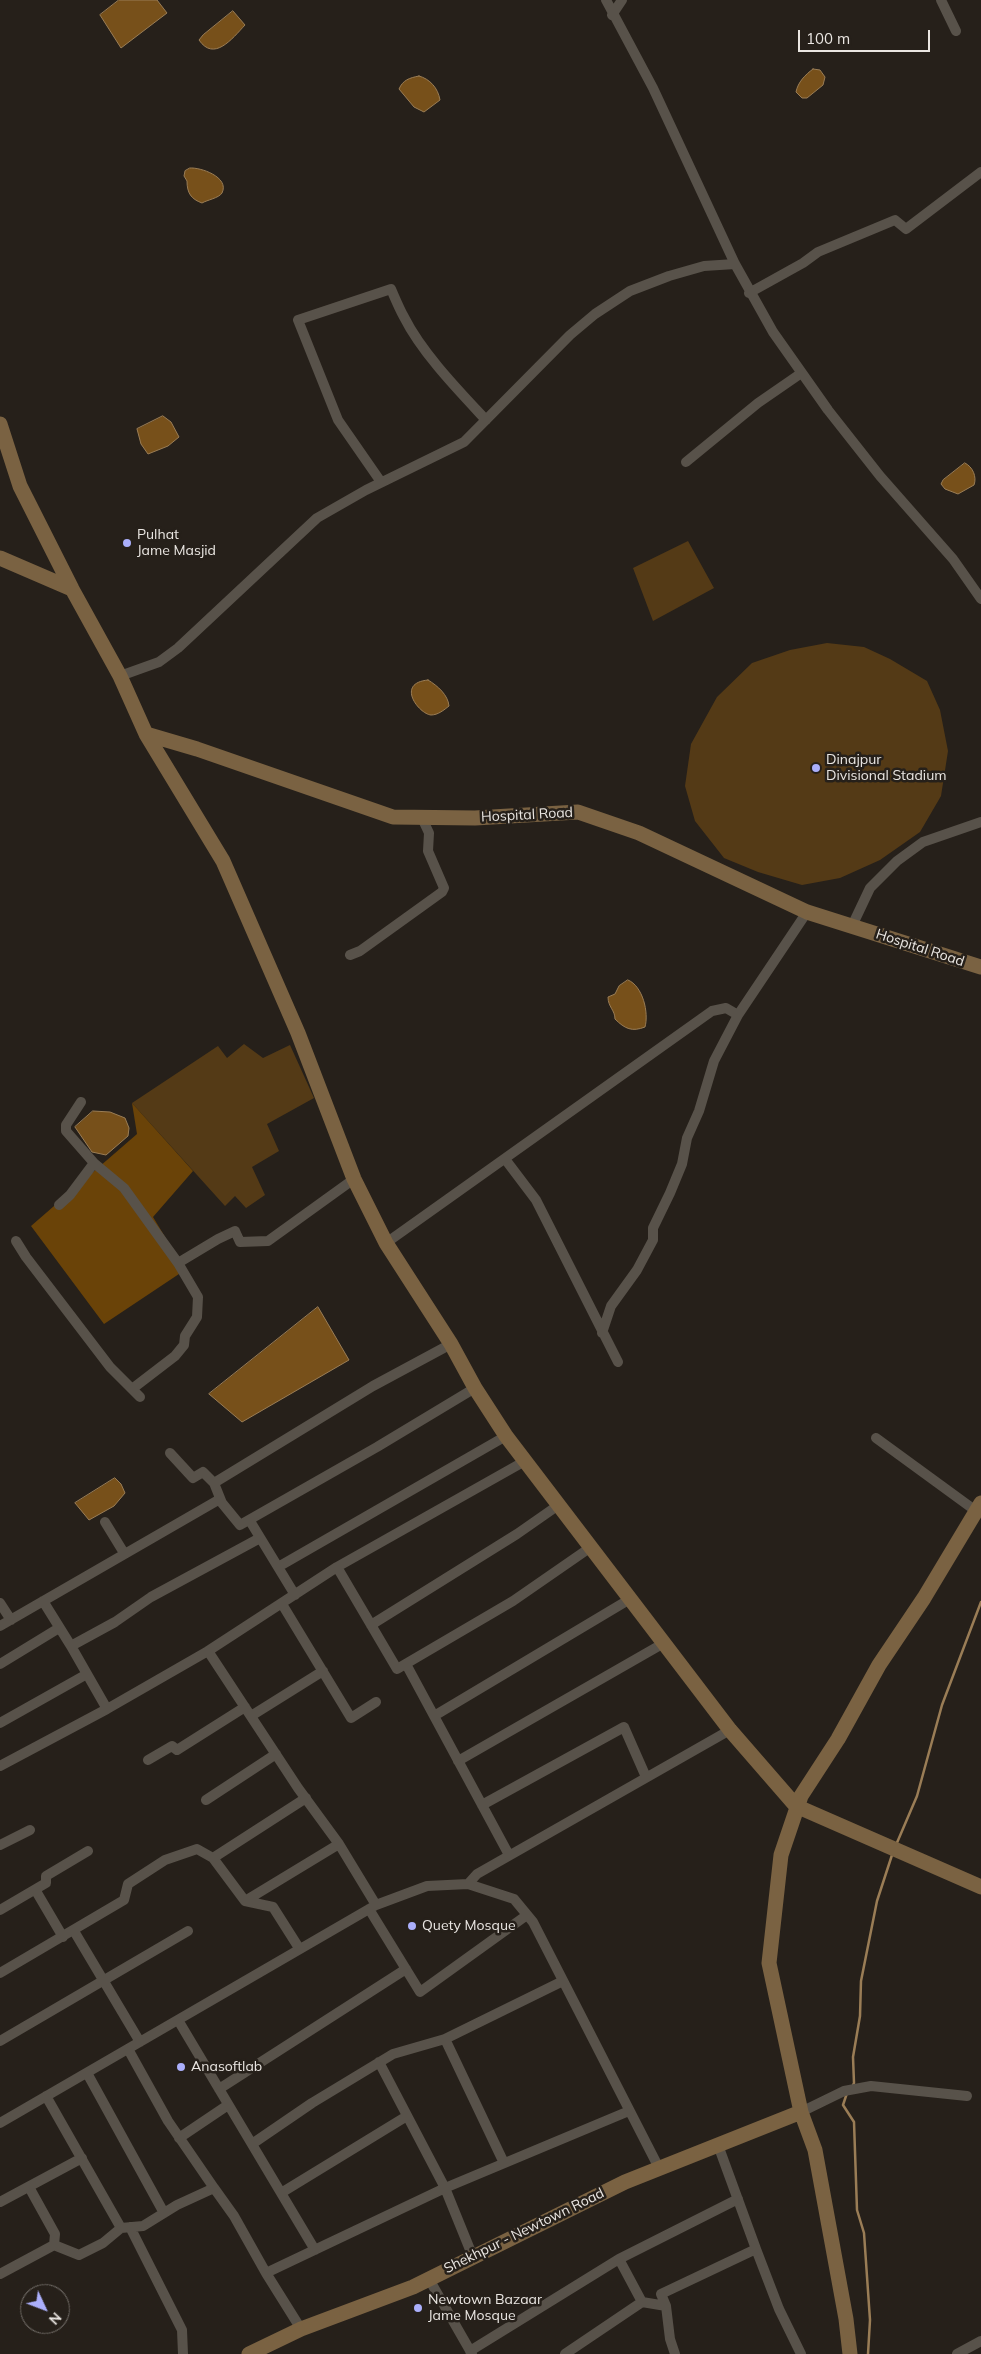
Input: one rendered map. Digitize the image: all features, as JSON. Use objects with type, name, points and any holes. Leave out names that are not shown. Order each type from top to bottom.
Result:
[{"type":"street","points":[[606,0],[612,15],[653,88],[734,264],[800,374],[880,476],[952,559],[981,599]]},
{"type":"street","points":[[612,15],[622,0]]},
{"type":"street","points":[[941,0],[956,31]]},
{"type":"street","points":[[750,293],[803,263],[818,252],[895,220],[906,228],[981,172]]},
{"type":"street","points":[[120,676],[159,662],[178,648],[299,533],[318,518],[381,482],[464,442],[570,335],[595,314],[630,291],[704,266],[734,264]]},
{"type":"street","points":[[381,482],[358,452],[338,420],[298,320],[391,289],[404,318],[423,345],[452,383],[486,420]]},
{"type":"street","points":[[686,462],[758,403],[800,374]]},
{"type":"street","points":[[0,424],[20,486],[72,589],[120,676],[146,734],[224,861],[298,1033],[354,1179],[386,1243],[450,1344],[474,1388],[506,1436],[560,1504],[730,1730],[796,1806],[981,1887]]},
{"type":"street","points":[[0,558],[72,589]]},
{"type":"street","name":"Hospital Road","points":[[146,734],[197,749],[393,817],[475,818],[578,812],[638,833],[808,912],[981,967]]},
{"type":"street","points":[[350,955],[360,951],[442,892],[444,888],[428,851],[428,833],[422,818]]},
{"type":"street","points":[[852,926],[870,888],[897,861],[923,842],[981,822]]},
{"type":"street","points":[[602,1333],[611,1306],[637,1270],[653,1240],[653,1228],[682,1164],[687,1138],[699,1111],[714,1061],[738,1015],[808,912]]},
{"type":"street","points":[[386,1243],[712,1011],[726,1008],[738,1015]]},
{"type":"street","points":[[81,1102],[66,1125],[66,1131],[94,1163],[124,1188],[178,1263],[198,1297],[197,1317],[185,1336],[184,1345],[175,1356],[132,1389]]},
{"type":"street","points":[[505,1159],[536,1200],[618,1362]]},
{"type":"street","points":[[59,1205],[70,1195],[94,1163]]},
{"type":"street","points":[[178,1263],[218,1239],[235,1232],[240,1242],[268,1241],[354,1179]]},
{"type":"street","points":[[16,1241],[26,1257],[110,1367],[140,1397]]},
{"type":"street","points":[[214,1482],[373,1386],[450,1344]]},
{"type":"street","points":[[170,1453],[193,1478],[204,1472],[214,1482],[220,1499],[240,1525],[250,1521],[474,1388]]},
{"type":"street","points":[[278,1567],[506,1436]]},
{"type":"street","points":[[850,2354],[846,2319],[815,2150],[801,2112],[770,1963],[781,1854],[796,1806],[838,1739],[879,1665],[924,1598],[979,1507],[876,1438]]},
{"type":"street","points":[[0,1766],[107,1709],[208,1651],[337,1567],[525,1461]]},
{"type":"street","points":[[0,1626],[220,1499]]},
{"type":"street","points":[[371,1625],[517,1534],[560,1504]]},
{"type":"street","points":[[250,1521],[295,1595]]},
{"type":"street","points":[[105,1522],[124,1553]]},
{"type":"street","points":[[72,1646],[151,1597],[260,1538]]},
{"type":"street","points":[[337,1567],[397,1669],[513,1601],[591,1547]]},
{"type":"street","points":[[434,1716],[630,1598]]},
{"type":"street","points":[[43,1601],[72,1646],[107,1709]]},
{"type":"street","points":[[0,1603],[11,1620]]},
{"type":"street","points":[[282,1604],[351,1718],[376,1702]]},
{"type":"street","points":[[0,1664],[59,1628]]},
{"type":"street","points":[[458,1761],[664,1643]]},
{"type":"street","points":[[208,1651],[276,1754],[339,1844],[420,1992],[527,1915]]},
{"type":"street","points":[[406,1664],[509,1855]]},
{"type":"street","points":[[148,1760],[172,1746],[177,1750],[323,1671]]},
{"type":"street","points":[[0,1723],[87,1674]]},
{"type":"street","points":[[482,1805],[624,1727],[646,1777]]},
{"type":"street","points":[[468,1884],[477,1874],[509,1855],[730,1730]]},
{"type":"street","points":[[206,1800],[276,1754]]},
{"type":"street","points":[[214,1858],[306,1798]]},
{"type":"street","points":[[0,1845],[30,1830]]},
{"type":"street","points":[[245,1901],[339,1844]]},
{"type":"street","points":[[0,1973],[124,1900],[128,1884],[165,1860],[197,1848],[214,1858],[245,1901],[272,1907],[299,1948]]},
{"type":"street","points":[[0,1910],[36,1891],[46,1882],[46,1876],[88,1851]]},
{"type":"street","points":[[0,2123],[299,1948],[373,1907],[428,1886],[468,1884],[514,1899],[533,1922],[658,2168]]},
{"type":"street","points":[[36,1891],[63,1937]]},
{"type":"street","points":[[74,1930],[140,2042]]},
{"type":"street","points":[[0,2041],[188,1931]]},
{"type":"street","points":[[219,2090],[406,1969]]},
{"type":"street","points":[[252,2144],[312,2103],[393,2054],[445,2039],[563,1981]]},
{"type":"street","points":[[178,2020],[315,2250]]},
{"type":"street","points":[[445,2039],[504,2163]]},
{"type":"street","points":[[128,2049],[168,2121],[234,2216],[266,2273],[301,2329]]},
{"type":"street","points":[[379,2062],[445,2188],[473,2256]]},
{"type":"street","points":[[87,2073],[164,2213]]},
{"type":"street","points":[[801,2112],[844,2091],[871,2086],[967,2096]]},
{"type":"street","points":[[46,2096],[126,2228],[182,2330],[183,2354]]},
{"type":"street","points":[[180,2138],[228,2105]]},
{"type":"street","points":[[266,2273],[445,2188],[629,2111]]},
{"type":"street","name":"Shekhpur - Newtown Road","points":[[253,2353],[301,2329],[413,2287],[625,2182],[801,2112]]},
{"type":"street","points":[[281,2193],[407,2116]]},
{"type":"street","points":[[718,2145],[779,2309],[801,2354]]},
{"type":"street","points":[[0,2202],[82,2158]]},
{"type":"street","points":[[29,2187],[55,2234],[54,2245]]},
{"type":"street","points":[[54,2245],[79,2255],[104,2244],[126,2228],[144,2226],[164,2213],[214,2188]]},
{"type":"street","points":[[429,2279],[471,2353],[619,2259],[738,2199]]},
{"type":"street","points":[[0,2274],[54,2245]]},
{"type":"street","points":[[672,2353],[666,2306],[661,2294],[756,2249]]},
{"type":"street","points":[[619,2259],[642,2302]]},
{"type":"street","points":[[565,2354],[642,2302],[666,2306]]},
{"type":"street","points":[[957,2354],[981,2341]]},
{"type":"shaded area","points":[[119,0],[157,0],[167,13],[121,48],[100,15]]},
{"type":"shaded area","points":[[233,11],[245,25],[223,46],[211,49],[205,46],[199,40],[203,35]]},
{"type":"shaded area","points":[[813,69],[820,70],[825,77],[823,85],[807,98],[802,98],[796,92],[798,85]]},
{"type":"shaded area","points":[[419,76],[427,79],[433,85],[440,100],[424,112],[414,107],[399,89],[402,83]]},
{"type":"shaded area","points":[[190,168],[200,169],[213,174],[222,182],[222,193],[216,198],[202,203],[195,200],[190,195],[184,176],[185,171]]},
{"type":"shaded area","points":[[163,416],[171,422],[179,437],[168,446],[148,454],[141,444],[137,429]]},
{"type":"shaded area","points":[[965,463],[974,473],[974,485],[958,494],[945,489],[941,484],[943,480]]},
{"type":"shaded area","points":[[688,541],[714,588],[653,621],[633,568]]},
{"type":"shaded area","name":"Dinajpur Divisional Stadium","points":[[827,643],[864,647],[890,659],[927,681],[940,710],[948,751],[941,796],[920,832],[880,860],[840,878],[802,885],[758,872],[724,858],[695,821],[685,786],[691,744],[717,697],[752,663],[790,650]]},
{"type":"shaded area","points":[[428,680],[442,691],[447,698],[449,706],[434,715],[421,710],[411,692],[418,682]]},
{"type":"shaded area","points":[[628,980],[638,988],[644,1000],[646,1021],[645,1027],[640,1029],[629,1029],[615,1019],[608,1000],[608,997],[615,994],[619,986]]},
{"type":"shaded area","points":[[244,1044],[263,1058],[290,1045],[314,1098],[267,1124],[279,1151],[252,1167],[265,1195],[246,1208],[235,1196],[225,1206],[132,1103],[218,1046],[227,1058]]},
{"type":"shaded area","points":[[132,1103],[193,1171],[153,1217],[185,1270],[104,1324],[31,1226],[137,1134]]},
{"type":"shaded area","points":[[93,1111],[110,1112],[125,1118],[129,1128],[128,1136],[106,1155],[92,1152],[75,1127]]},
{"type":"shaded area","points":[[318,1307],[349,1360],[242,1422],[209,1394]]},
{"type":"shaded area","points":[[115,1478],[121,1484],[125,1493],[114,1506],[89,1520],[75,1503]]},
{"type":"waterway","points":[[896,1845],[917,1796],[942,1705],[981,1602]]},
{"type":"waterway","points":[[852,2087],[854,2083],[853,2057],[860,2016],[861,1981],[877,1901],[892,1855]]},
{"type":"waterway","points":[[847,2093],[843,2105],[854,2122],[857,2210],[864,2233],[870,2320],[868,2354]]},
{"type":"place","name":"Pulhat Jame Masjid","points":[[127,543]]},
{"type":"place","name":"Dinajpur Divisional Stadium","points":[[816,768]]},
{"type":"place","name":"Quety Mosque","points":[[412,1926]]},
{"type":"place","name":"Anasoftlab","points":[[181,2067]]},
{"type":"place","name":"Newtown Bazaar Jame Mosque","points":[[418,2308]]}]
